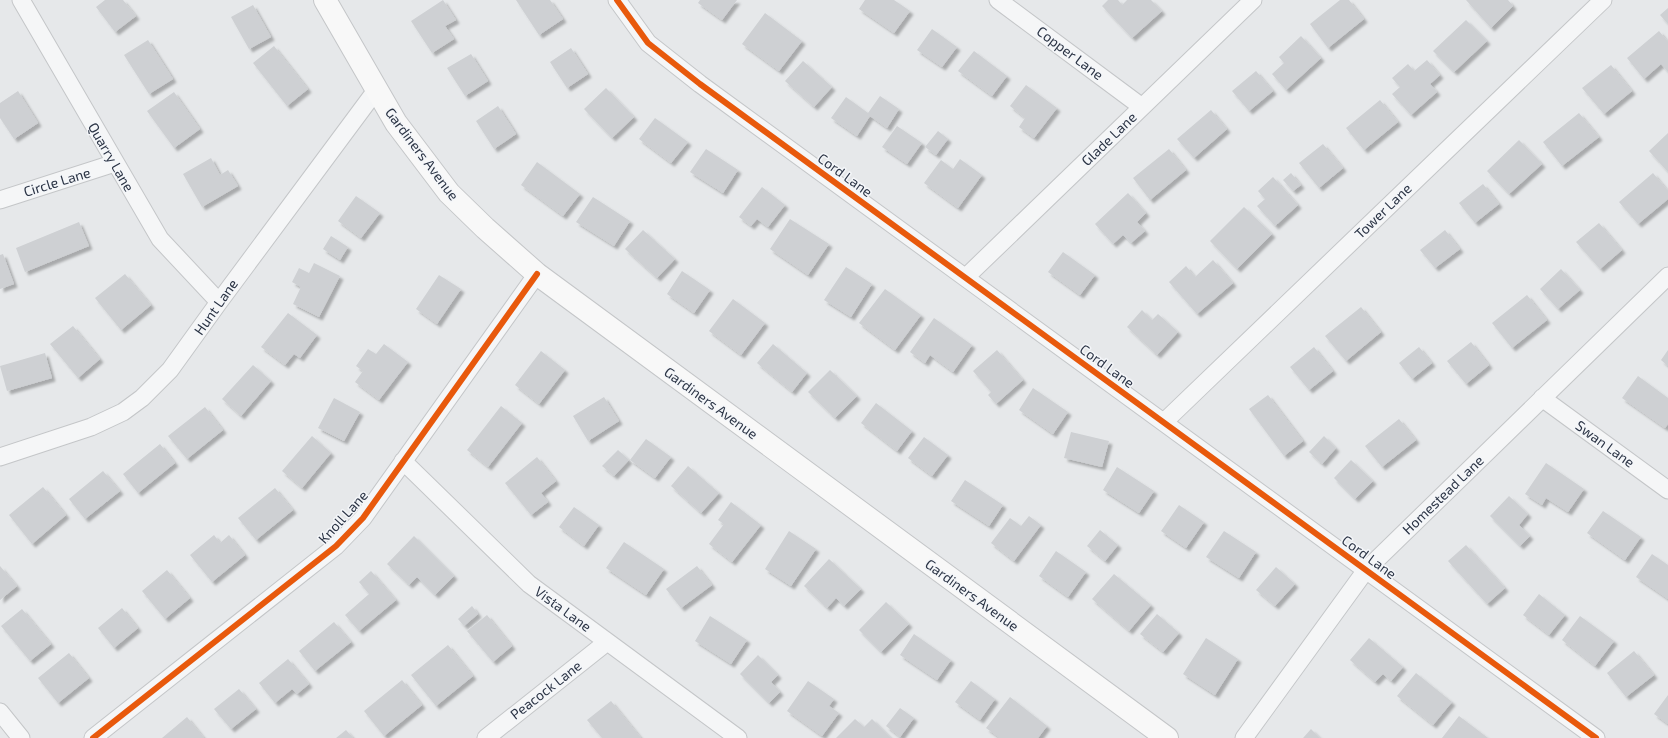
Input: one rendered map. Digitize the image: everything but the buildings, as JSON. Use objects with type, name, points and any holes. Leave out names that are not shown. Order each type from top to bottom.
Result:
[{"type":"main road","name":"Gardiners Avenue","points":[[326,0],[396,122],[449,193],[485,228],[537,274],[1167,738]]},
{"type":"street","name":"Quarry Lane","points":[[21,0],[160,239],[219,302]]},
{"type":"street","name":"Cord Lane","points":[[617,0],[648,43],[700,84],[1596,738]]},
{"type":"street","name":"Copper Lane","points":[[998,0],[1142,107]]},
{"type":"street","name":"Glade Lane","points":[[966,277],[1253,0]]},
{"type":"street","name":"Tower Lane","points":[[1164,422],[1602,0]]},
{"type":"street","name":"Hunt Lane","points":[[0,456],[90,427],[123,412],[142,398],[170,370],[377,89]]},
{"type":"street","name":"Circle Lane","points":[[0,200],[115,164]]},
{"type":"street","name":"Knoll Lane","points":[[93,738],[336,546],[363,518],[537,274]]},
{"type":"street","name":"Homestead Lane","points":[[1244,738],[1366,570],[1668,276]]},
{"type":"street","name":"Swan Lane","points":[[1542,398],[1668,490]]},
{"type":"street","name":"Vista Lane","points":[[403,462],[529,584],[738,738]]},
{"type":"street","name":"Peacock Lane","points":[[486,738],[607,642]]},
{"type":"street","points":[[0,712],[21,738]]},
{"type":"cycle path","points":[[617,0],[648,43],[700,84],[1596,738]]},
{"type":"cycle path","points":[[93,738],[336,546],[363,518],[537,274]]}]
